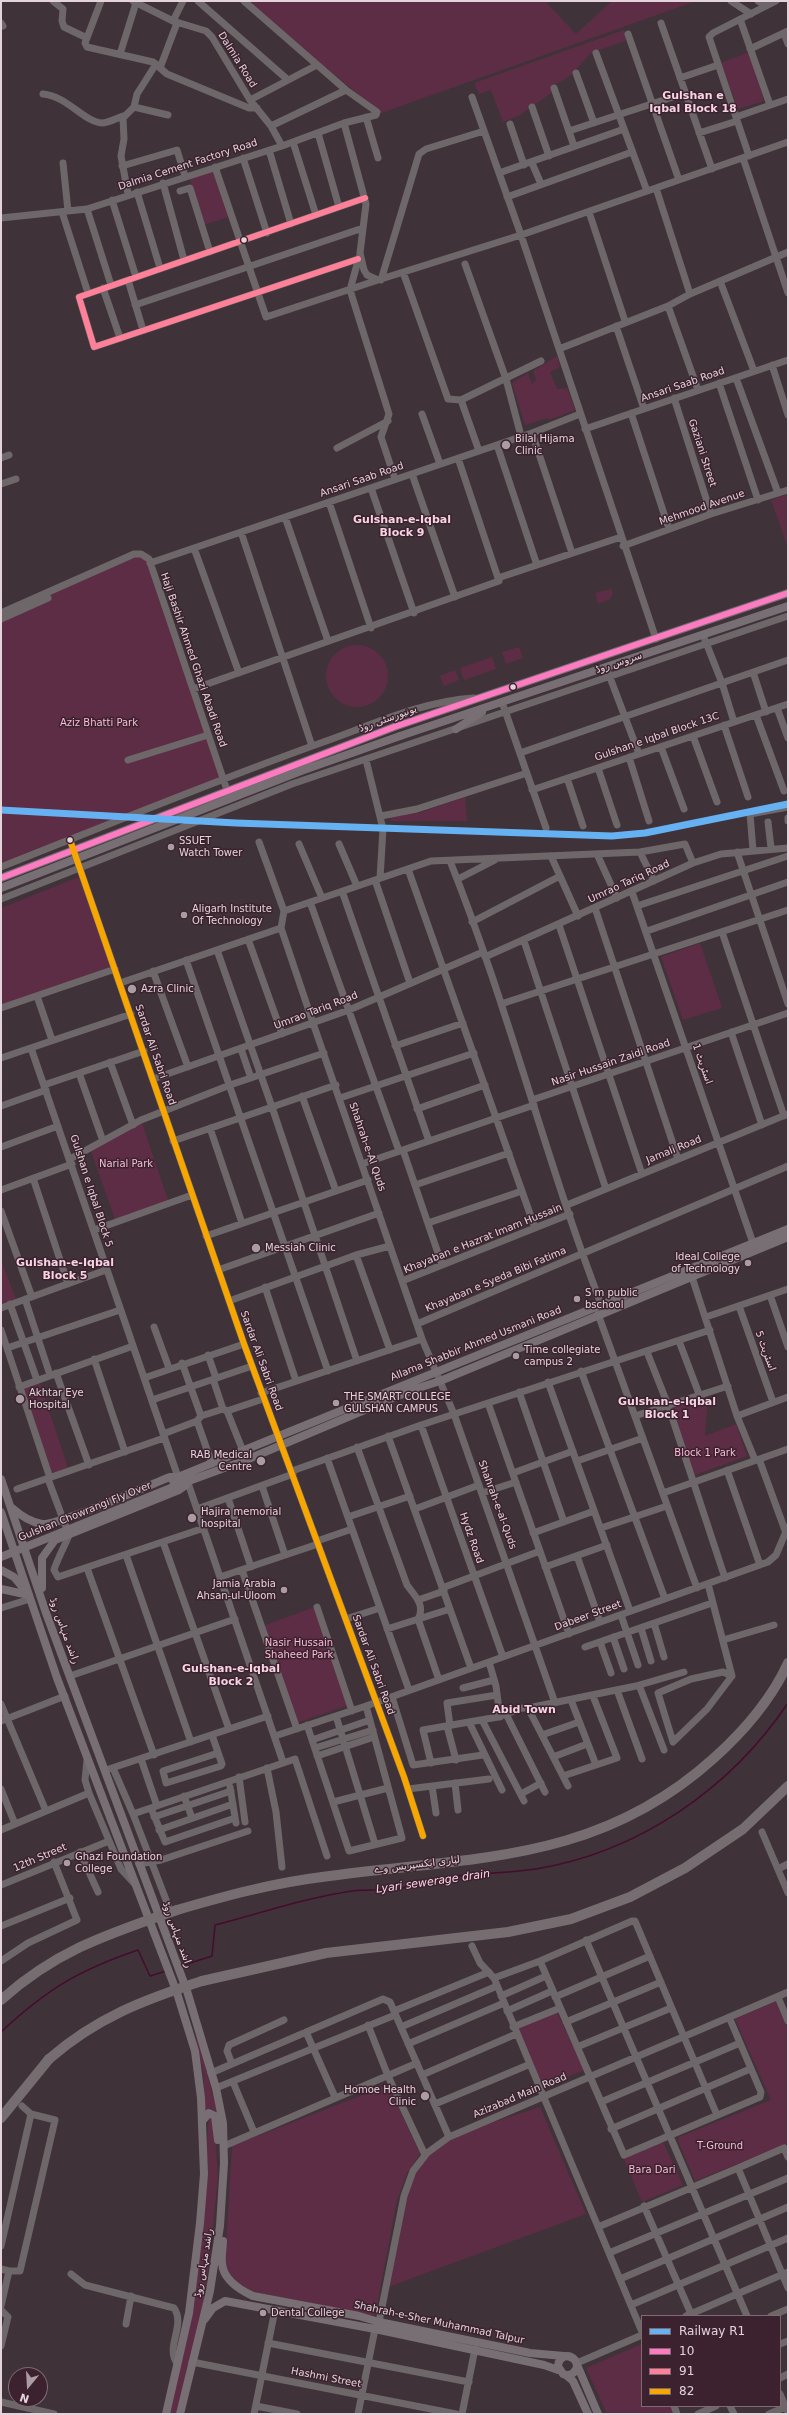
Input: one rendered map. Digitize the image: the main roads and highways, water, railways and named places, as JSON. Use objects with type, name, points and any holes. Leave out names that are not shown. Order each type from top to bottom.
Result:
[{"type":"highway","name":"لیاری ایکسپریس وے","points":[[1,2000],[41,1968],[92,1940],[214,1899],[307,1879],[530,1851],[572,1840],[613,1824],[640,1812],[677,1789],[722,1751],[762,1706],[788,1663]]},
{"type":"highway","points":[[1,2118],[31,2078],[65,2045],[105,2018],[143,2001],[202,1981],[326,1953],[508,1932],[571,1919],[630,1897],[685,1868],[743,1829],[788,1786]]},
{"type":"main road","name":"یونیورسٹی روڈ","points":[[1,878],[394,727],[788,593]]},
{"type":"main road","name":"یونیورسٹی روڈ","points":[[1,888],[301,771],[400,736],[788,606]]},
{"type":"main road","points":[[456,729],[491,706]]},
{"type":"main road","name":"Allama Shabbir Ahmed Usmani Road","points":[[176,1481],[279,1436],[788,1229]]},
{"type":"main road","name":"Allama Shabbir Ahmed Usmani Road","points":[[176,1481],[188,1483],[412,1390],[440,1381],[598,1314],[788,1238]]},
{"type":"main road","points":[[12,1508],[31,1522],[44,1524],[63,1519],[170,1477],[176,1481]]},
{"type":"main road","name":"راشد منہاس روڈ","points":[[1,1479],[42,1600],[187,1992],[216,2088],[223,2123],[224,2174],[220,2226],[202,2325],[180,2414]]},
{"type":"main road","name":"Gulshan Chowrangi Fly Over","points":[[1,1551],[176,1481]]},
{"type":"main road","name":"Gulshan Chowrangi Fly Over","points":[[1,1557],[176,1481]]},
{"type":"main road","points":[[42,1600],[42,1558],[55,1540],[179,1490],[188,1483]]},
{"type":"main road","name":"راشد منہاس روڈ","points":[[1,1512],[57,1678],[177,1993],[195,2051],[202,2121],[204,2174],[190,2307],[166,2414]]},
{"type":"main road","points":[[1,1570],[14,1577],[29,1597]]},
{"type":"main road","points":[[1,1589],[29,1597]]},
{"type":"main road","points":[[57,1678],[65,1687],[69,1686],[70,1676]]},
{"type":"main road","points":[[70,1710],[70,1705],[73,1702],[82,1708]]},
{"type":"main road","points":[[202,2121],[209,2113],[215,2116],[217,2122],[219,2160],[224,2174]]},
{"type":"main road","name":"Shahrah-e-Sher Muhammad Talpur","points":[[220,2226],[223,2242],[222,2264],[227,2277],[241,2290],[253,2296],[359,2316],[377,2325],[558,2370]]},
{"type":"main road","name":"Shahrah-e-Sher Muhammad Talpur","points":[[202,2325],[212,2308],[225,2301],[377,2325],[530,2353],[564,2356]]},
{"type":"main road","points":[[588,2414],[573,2381],[558,2370],[559,2360],[564,2356],[573,2357],[598,2414]]},
{"type":"main road","points":[[566,2375],[572,2374],[577,2364]]},
{"type":"waterway","name":"Lyari sewerage drain","points":[[181,1966],[212,1956],[215,1925],[283,1906],[352,1891],[397,1889],[456,1876],[536,1869],[574,1861],[611,1848],[646,1832],[679,1812],[710,1789],[739,1763],[765,1734],[788,1703]]},
{"type":"waterway","name":"Lyari sewerage drain","points":[[1,2032],[49,1992],[65,1982],[98,1965],[138,1950],[150,1976],[166,1971]]},
{"type":"rail line","name":"R1","points":[[1,810],[236,823],[612,836],[645,833],[788,804]]},
{"type":"place","name":"Bilal Hijama Clinic","points":[[506,445]]},
{"type":"place","name":"SSUET Watch Tower","points":[[171,847]]},
{"type":"place","name":"Aligarh Institute Of Technology","points":[[184,915]]},
{"type":"place","name":"Azra Clinic","points":[[132,989]]},
{"type":"place","name":"Messiah Clinic","points":[[256,1248]]},
{"type":"place","name":"Ideal College of Technology","points":[[748,1263]]},
{"type":"place","name":"S m public bschool","points":[[577,1299]]},
{"type":"place","name":"Time collegiate campus 2","points":[[516,1356]]},
{"type":"place","name":"Akhtar Eye Hospital","points":[[20,1399]]},
{"type":"place","name":"THE SMART COLLEGE GULSHAN CAMPUS","points":[[336,1403]]},
{"type":"place","name":"RAB Medical Centre","points":[[261,1461]]},
{"type":"place","name":"Hajira memorial hospital","points":[[192,1518]]},
{"type":"place","name":"Jamia Arabia Ahsan-ul-Uloom","points":[[284,1590]]},
{"type":"place","name":"Ghazi Foundation College","points":[[67,1863]]},
{"type":"place","name":"Homoe Health Clinic","points":[[425,2096]]},
{"type":"place","name":"Dental College","points":[[263,2313]]},
{"type":"district","name":"Gulshan e Iqbal Block 18","points":[[693,102]]},
{"type":"district","name":"Gulshan-e-Iqbal Block 9","points":[[402,526]]},
{"type":"district","name":"Gulshan-e-Iqbal Block 5","points":[[65,1269]]},
{"type":"district","name":"Gulshan-e-Iqbal Block 1","points":[[667,1408]]},
{"type":"district","name":"Gulshan-e-Iqbal Block 2","points":[[231,1675]]},
{"type":"district","name":"Abid Town","points":[[524,1710]]},
{"type":"park label","name":"Aziz Bhatti Park","points":[[99,723]]},
{"type":"park label","name":"Narial Park","points":[[126,1164]]},
{"type":"park label","name":"Block 1 Park","points":[[705,1453]]},
{"type":"park label","name":"Nasir Hussain Shaheed Park","points":[[299,1648]]},
{"type":"park label","name":"T-Ground","points":[[720,2146]]},
{"type":"park label","name":"Bara Dari","points":[[652,2170]]}]
